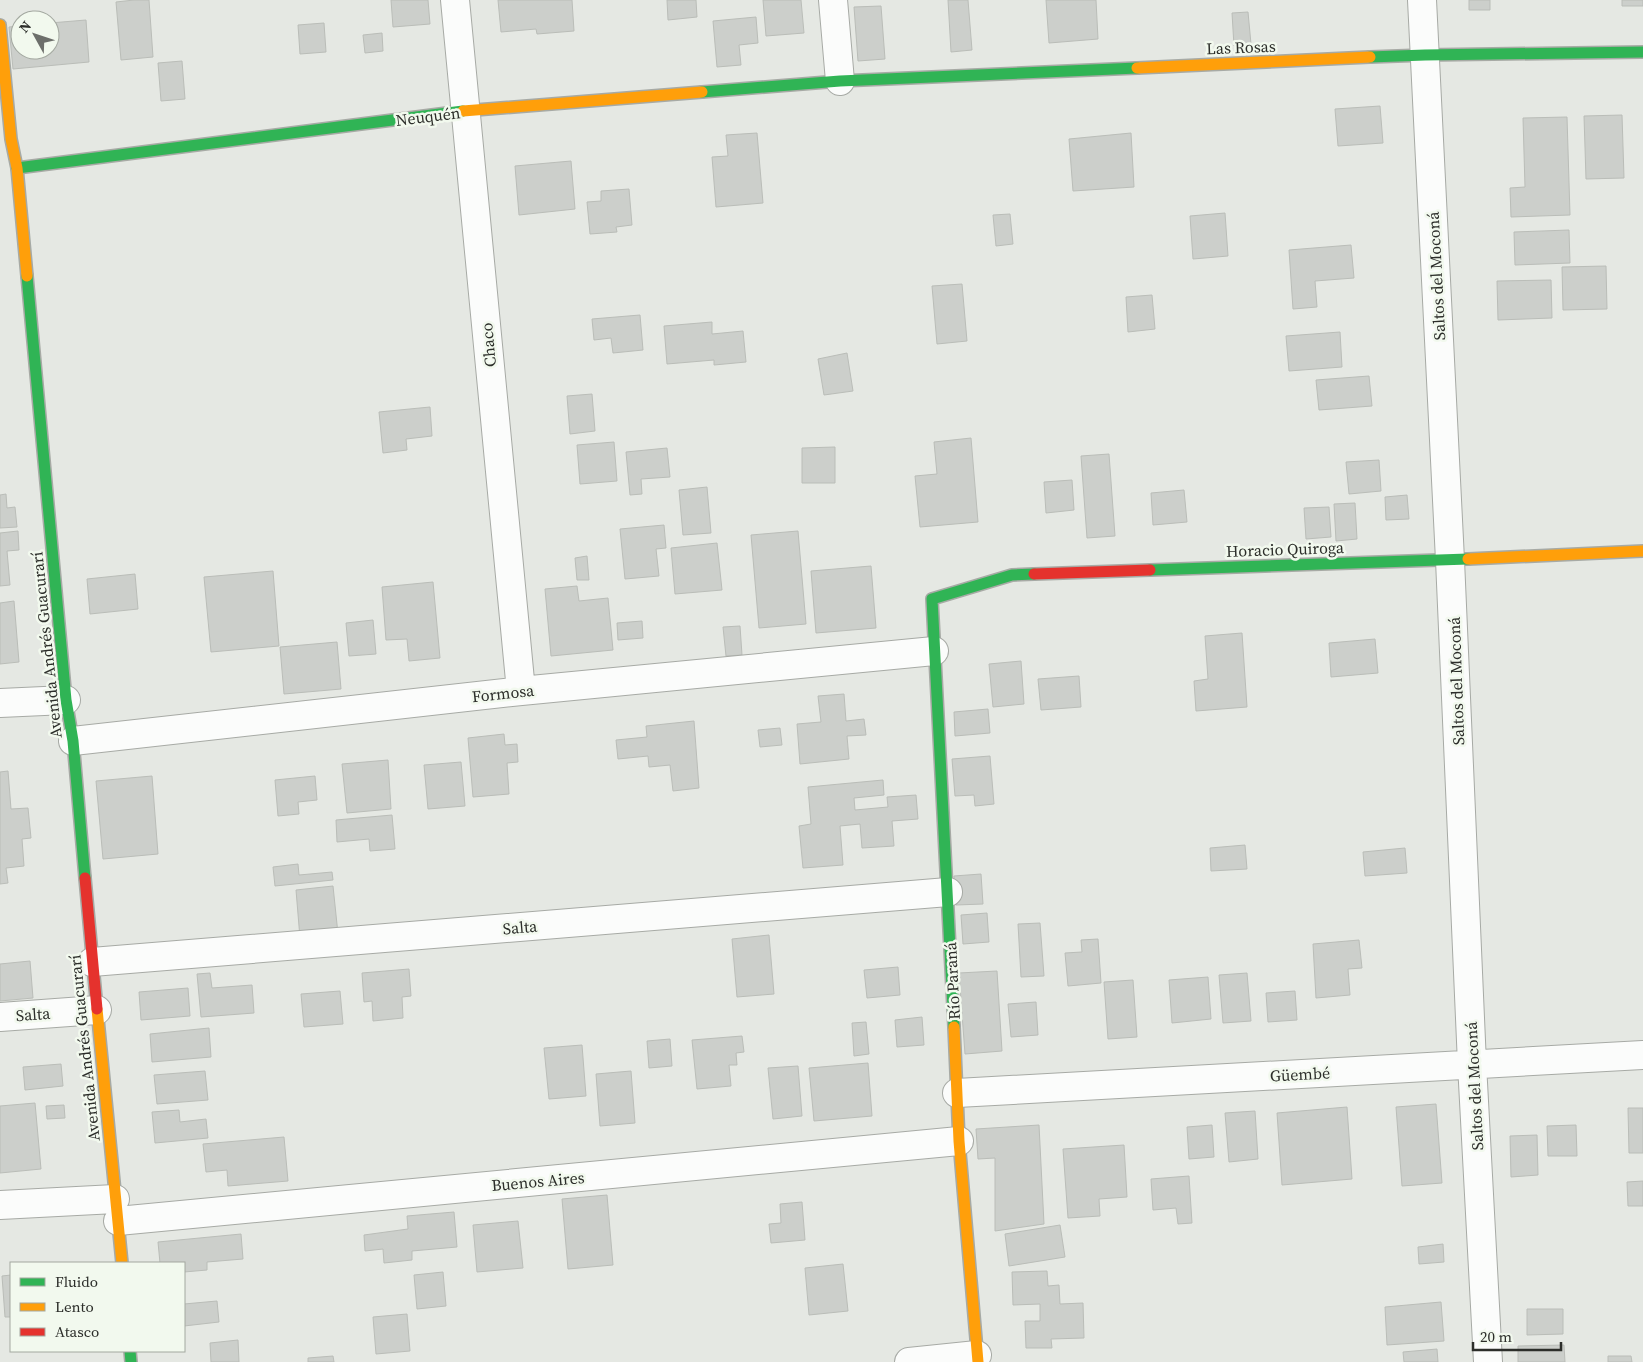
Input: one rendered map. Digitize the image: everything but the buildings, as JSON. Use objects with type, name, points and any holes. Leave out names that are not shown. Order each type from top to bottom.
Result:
[{"type":"street","name":"Chaco","points":[[455,0],[521,691]]},
{"type":"street","points":[[833,0],[840,81]]},
{"type":"street","name":"Saltos del Moconá","points":[[1422,0],[1450,560],[1472,1064],[1488,1362]]},
{"type":"street","name":"Avenida Andrés Guacurarí","points":[[0,25],[6,140],[17,168],[66,700],[73,741],[92,962],[122,1262]]},
{"type":"street","name":"Las Rosas","points":[[840,81],[1425,55],[1643,52]]},
{"type":"street","name":"Neuquén","points":[[17,168],[466,111],[840,81]]},
{"type":"street","name":"Horacio Quiroga","points":[[932,599],[1012,575],[1450,560],[1643,551]]},
{"type":"street","name":"Río Paraná","points":[[932,599],[959,1141],[978,1359]]},
{"type":"street","name":"Formosa","points":[[73,741],[521,691],[934,651]]},
{"type":"street","points":[[0,703],[66,700]]},
{"type":"street","name":"Salta","points":[[92,962],[948,892]]},
{"type":"street","name":"Salta","points":[[0,1017],[97,1010]]},
{"type":"street","name":"Güembé","points":[[957,1093],[1643,1055]]},
{"type":"street","name":"Buenos Aires","points":[[0,1205],[116,1210],[959,1141]]},
{"type":"street","points":[[909,1362],[978,1359]]},
{"type":"traffic: fast","points":[[1370,57],[1643,52]]},
{"type":"traffic: fast","points":[[702,92],[840,81],[1137,68]]},
{"type":"traffic: fast","points":[[17,168],[463,111]]},
{"type":"traffic: fast","points":[[27,276],[66,700],[73,741],[85,878]]},
{"type":"traffic: fast","points":[[1150,570],[1468,559]]},
{"type":"traffic: fast","points":[[954,1027],[932,599],[1012,575],[1034,574]]},
{"type":"traffic: fast","points":[[130,1352],[131,1362]]},
{"type":"traffic: slow","points":[[0,25],[11,139],[17,168],[27,276]]},
{"type":"traffic: slow","points":[[1137,68],[1370,57]]},
{"type":"traffic: slow","points":[[463,111],[702,92]]},
{"type":"traffic: slow","points":[[1468,559],[1643,551]]},
{"type":"traffic: slow","points":[[97,1009],[122,1262]]},
{"type":"traffic: slow","points":[[954,1027],[959,1141],[978,1362]]},
{"type":"traffic: jam","points":[[1034,574],[1150,570]]},
{"type":"traffic: jam","points":[[85,878],[97,1009]]}]
